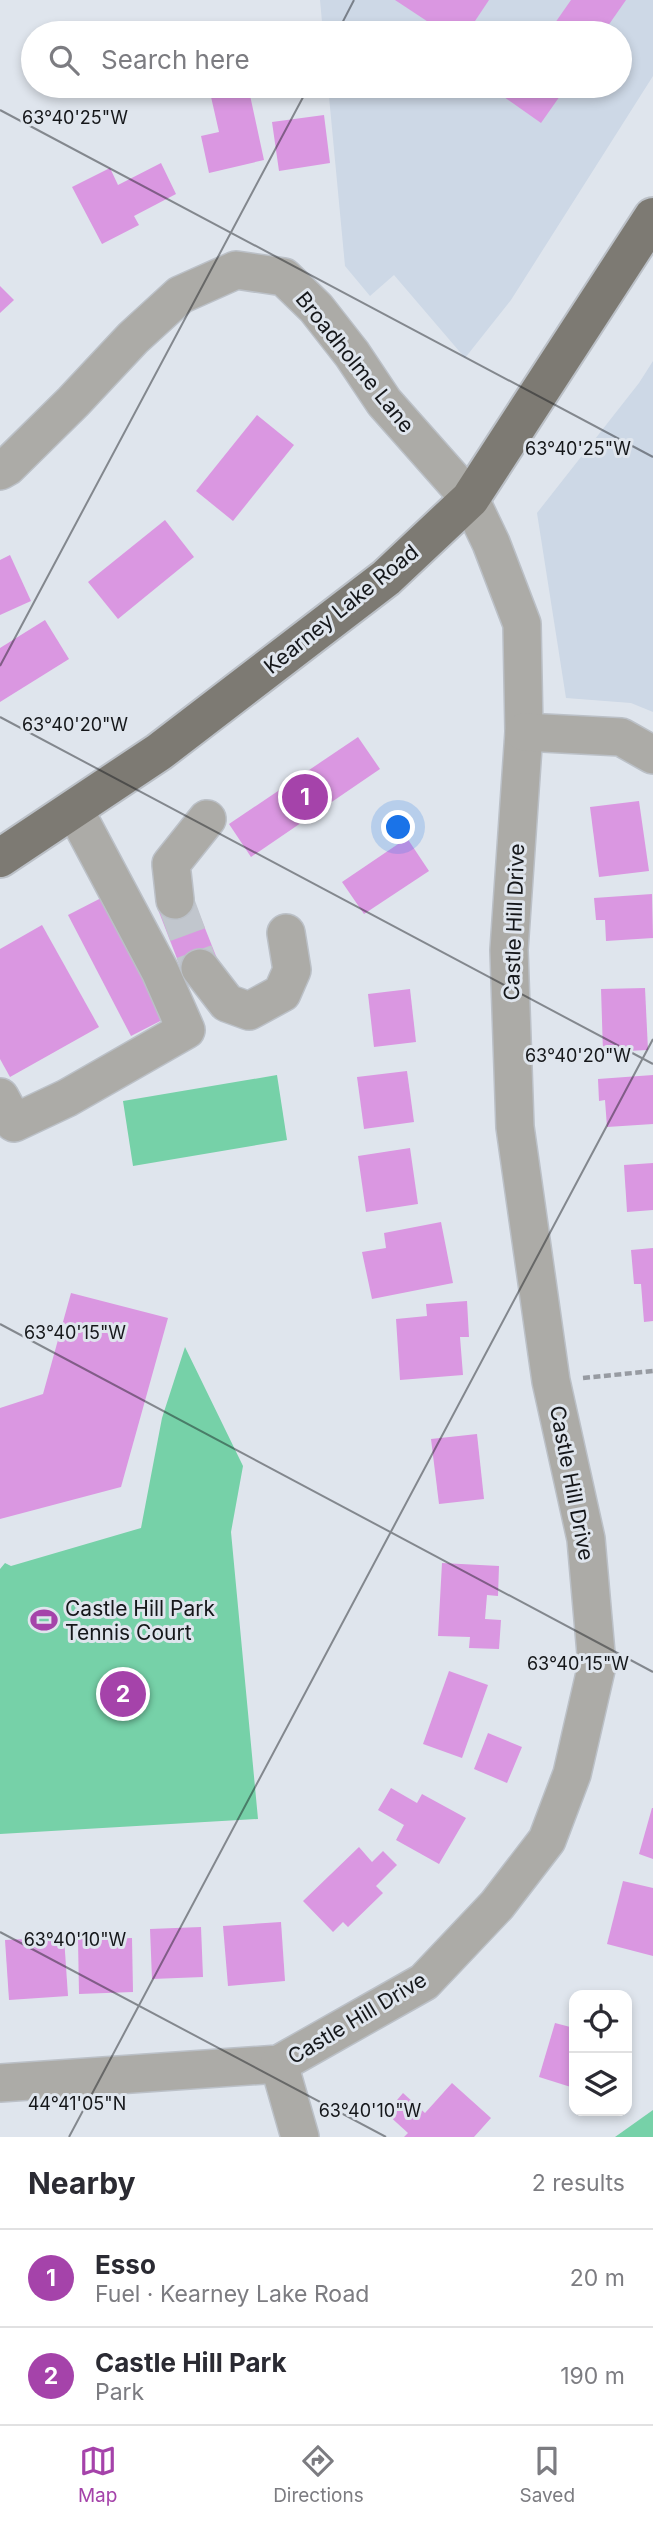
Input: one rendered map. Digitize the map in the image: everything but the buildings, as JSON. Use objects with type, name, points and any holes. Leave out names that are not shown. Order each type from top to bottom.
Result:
[{"type":"main road","name":"Kearney Lake Road","points":[[0,858],[159,751],[386,578],[470,499],[653,217]]},
{"type":"street","name":"Broadholme Lane","points":[[0,471],[26,448],[133,338],[180,295],[236,270],[284,277],[330,326],[384,402],[470,499]]},
{"type":"street","name":"Castle Hill Drive","points":[[0,2082],[279,2064],[424,1982],[497,1905],[547,1840],[572,1774],[597,1665],[586,1539],[551,1381],[515,1127],[509,950],[524,732],[522,624],[491,543],[470,499]]},
{"type":"street","points":[[524,732],[621,737],[653,755]]},
{"type":"street","points":[[0,1097],[14,1124],[67,1098],[187,1030],[160,971],[74,809]]},
{"type":"street","points":[[175,900],[171,864],[207,819]]},
{"type":"street","points":[[201,968],[227,1003],[249,1011],[282,993],[292,970],[286,933]]},
{"type":"street","points":[[279,2064],[300,2137]]},
{"type":"path","points":[[551,1381],[653,1371]]},
{"type":"shaded area","points":[[320,0],[653,0],[653,76],[511,300],[465,358],[394,275],[370,296],[345,266],[329,98],[632,98],[632,21],[322,21]]},
{"type":"shaded area","points":[[653,361],[653,712],[631,703],[566,698],[537,513],[639,383]]},
{"type":"green space","points":[[277,1075],[287,1140],[133,1166],[123,1101]]},
{"type":"green space","points":[[185,1347],[243,1466],[231,1532],[258,1819],[0,1834],[0,1569],[5,1563],[11,1566],[141,1528],[162,1418]]},
{"type":"green space","points":[[653,2110],[653,2137],[615,2137]]},
{"type":"tunnel","points":[[175,900],[200,968]]},
{"type":"place","name":"Esso","points":[[305,797]]},
{"type":"place","name":"Castle Hill Park Tennis Court","points":[[44,1620]]},
{"type":"place","name":"Castle Hill Park","points":[[123,1694]]}]
